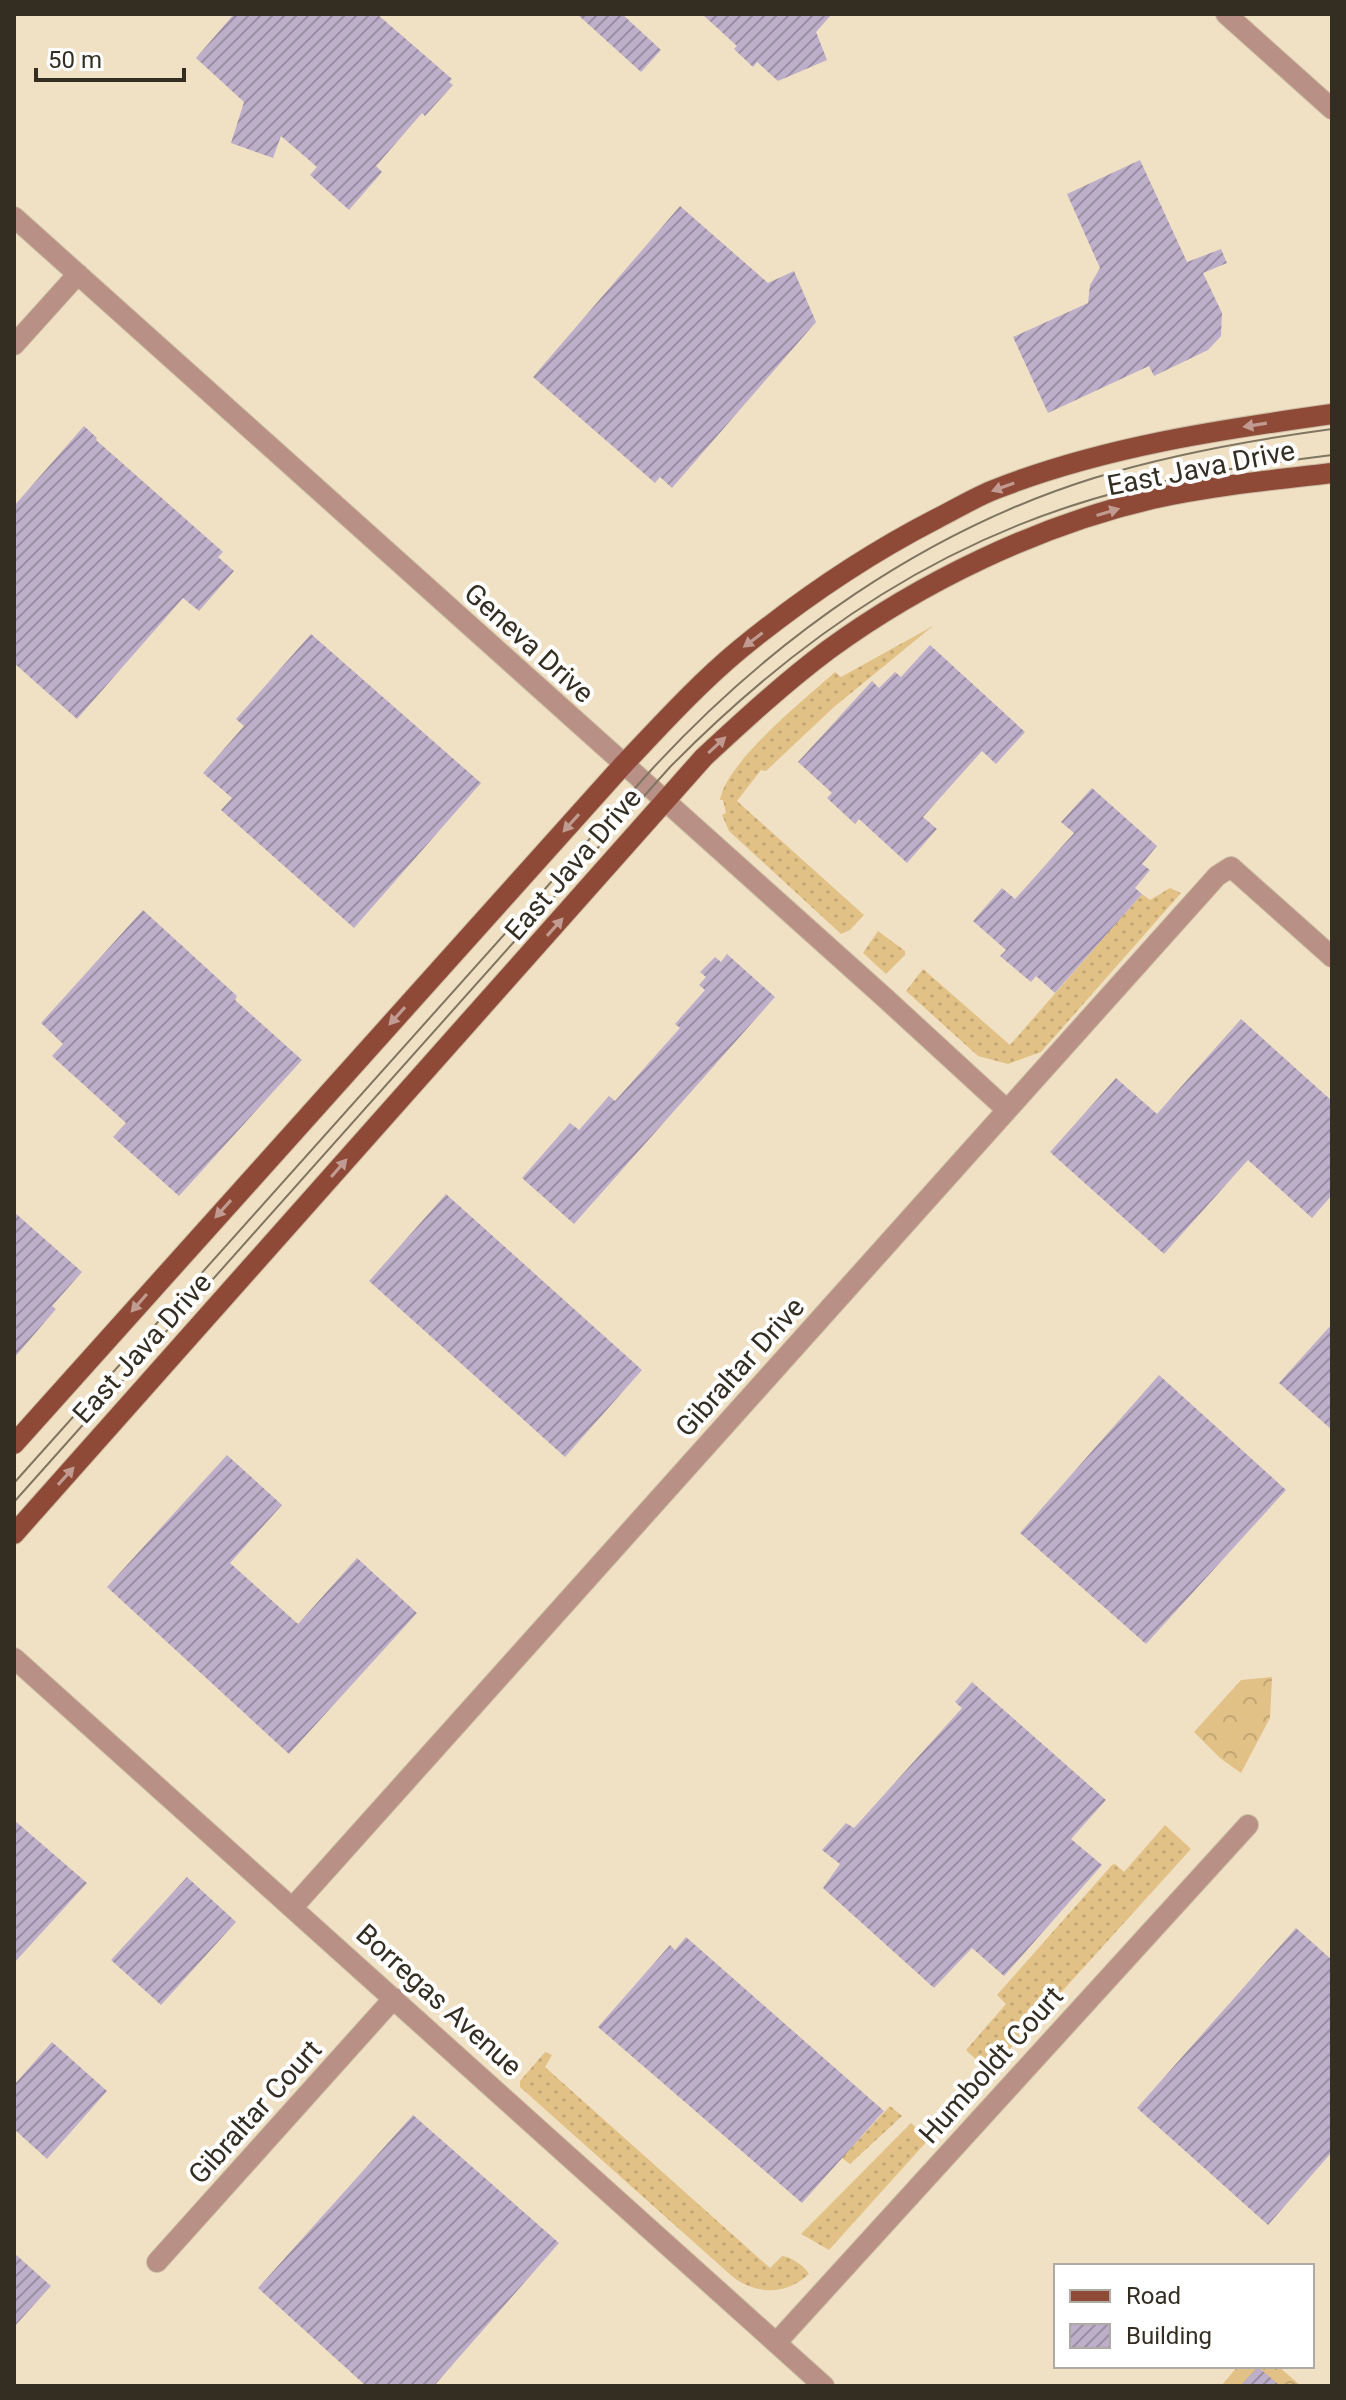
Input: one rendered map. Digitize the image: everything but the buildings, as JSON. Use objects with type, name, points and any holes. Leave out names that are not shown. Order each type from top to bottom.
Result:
[{"type":"main road","name":"East Java Drive","points":[[14,1444],[623,765],[738,651],[815,592],[900,538],[994,490],[1093,457],[1215,432],[1332,414]]},
{"type":"main road","name":"East Java Drive","points":[[14,1534],[704,757],[760,705],[829,649],[903,601],[982,559],[1065,525],[1150,500],[1239,483],[1332,473]]},
{"type":"street","points":[[1226,14],[1332,109]]},
{"type":"street","name":"Geneva Drive","points":[[14,217],[1007,1110]]},
{"type":"street","points":[[14,345],[78,274]]},
{"type":"street","name":"Gibraltar Drive","points":[[294,1906],[1217,876],[1231,867],[1332,957]]},
{"type":"street","name":"Borregas Avenue","points":[[14,1658],[294,1906],[824,2386]]},
{"type":"street","name":"Humboldt Court","points":[[776,2343],[1248,1825]]},
{"type":"street","name":"Gibraltar Court","points":[[157,2262],[394,1998]]},
{"type":"green space","points":[[933,626],[834,707],[766,771],[761,770],[737,801],[864,915],[850,930],[841,934],[729,831],[722,815],[726,813],[723,800],[720,800],[725,785],[751,750],[835,672],[841,677]]},
{"type":"green space","points":[[1170,888],[1181,893],[1041,1052],[1008,1064],[978,1056],[906,991],[923,969],[1010,1045],[1142,894],[1150,900]]},
{"type":"green space","points":[[878,931],[905,951],[905,955],[886,974],[863,953]]},
{"type":"green space","points":[[1272,1677],[1270,1718],[1241,1773],[1220,1758],[1194,1732],[1241,1680]]},
{"type":"green space","points":[[1165,1825],[1191,1849],[989,2072],[966,2050],[1006,2004],[997,1995],[1112,1865],[1124,1872]]},
{"type":"green space","points":[[545,2052],[552,2055],[545,2067],[770,2268],[782,2256],[797,2262],[809,2274],[791,2286],[772,2290],[753,2288],[734,2278],[520,2087],[520,2081]]},
{"type":"green space","points":[[890,2106],[902,2116],[850,2164],[842,2158]]},
{"type":"green space","points":[[911,2123],[929,2139],[829,2250],[801,2234]]},
{"type":"green space","points":[[1236,2368],[1280,2368],[1301,2386],[1221,2386]]},
{"type":"tram line","points":[[14,1483],[653,768],[699,720],[800,633],[911,559],[970,527],[1031,500],[1094,478],[1182,455],[1332,429]]},
{"type":"tram line","points":[[14,1502],[670,767],[772,674],[882,594],[940,561],[1002,532],[1066,507],[1158,482],[1332,455]]}]
